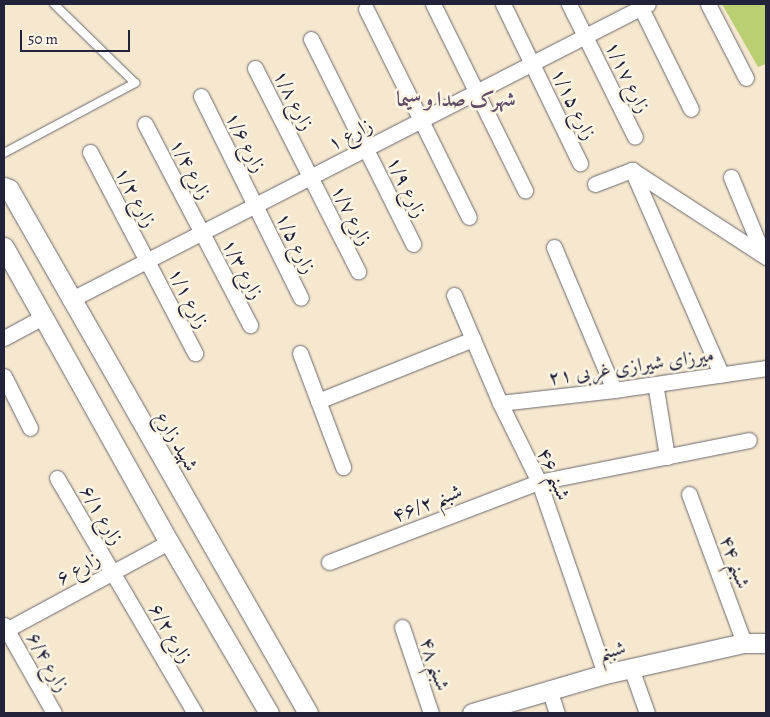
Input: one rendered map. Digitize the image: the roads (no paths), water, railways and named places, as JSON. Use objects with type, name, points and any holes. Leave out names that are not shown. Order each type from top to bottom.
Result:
[{"type":"street","points":[[433,4],[525,190]]},
{"type":"street","name":"۱/۱۵ زارع","points":[[503,4],[580,163]]},
{"type":"street","name":"۱/۱۷ زارع","points":[[569,4],[635,136]]},
{"type":"street","points":[[708,4],[746,78]]},
{"type":"street","points":[[643,5],[691,109]]},
{"type":"street","name":"۱ زارع","points":[[70,300],[643,5]]},
{"type":"street","points":[[366,9],[469,217]]},
{"type":"street","name":"۱/۹ زارع","points":[[311,39],[413,244]]},
{"type":"street","name":"۱/۸ زارع","points":[[255,68],[310,177]]},
{"type":"street","name":"۱/۶ زارع","points":[[201,96],[255,205]]},
{"type":"street","name":"۱/۴ زارع","points":[[145,124],[202,232]]},
{"type":"street","name":"۱/۲ زارع","points":[[90,152],[147,260]]},
{"type":"street","points":[[595,184],[632,170]]},
{"type":"street","points":[[632,170],[765,255]]},
{"type":"street","points":[[632,170],[722,374]]},
{"type":"street","name":"۱/۷ زارع","points":[[310,177],[358,271]]},
{"type":"street","points":[[731,177],[765,255]]},
{"type":"street","name":"شهید زارع","points":[[5,185],[308,713]]},
{"type":"street","name":"۱/۵ زارع","points":[[255,205],[301,298]]},
{"type":"street","name":"۱/۳ زارع","points":[[202,232],[250,325]]},
{"type":"street","points":[[4,247],[169,542],[269,713]]},
{"type":"street","points":[[554,247],[614,390]]},
{"type":"street","name":"۱/۱ زارع","points":[[147,260],[195,353]]},
{"type":"street","name":"۴۶ شبنم","points":[[454,295],[500,403],[538,482],[605,674]]},
{"type":"street","points":[[4,338],[43,317]]},
{"type":"street","points":[[318,401],[473,339]]},
{"type":"street","points":[[300,353],[343,467]]},
{"type":"street","name":"۲۱ میرزای شیرازی غربی","points":[[500,403],[614,390],[766,368]]},
{"type":"street","points":[[4,376],[30,428]]},
{"type":"street","points":[[656,389],[667,457]]},
{"type":"street","name":"۴۶/۲ شبنم","points":[[329,562],[538,482],[749,440]]},
{"type":"street","name":"۶/۱ زارع","points":[[57,478],[112,572]]},
{"type":"street","name":"شبنم ۴۴","points":[[689,494],[744,643]]},
{"type":"street","name":"۶ زارع","points":[[5,628],[169,542]]},
{"type":"street","name":"۶/۲ زارع","points":[[112,572],[194,713]]},
{"type":"street","name":"۴۸ شبنم","points":[[402,627],[431,713]]},
{"type":"street","name":"۶/۴ زارع","points":[[5,628],[54,713]]},
{"type":"street","name":"شبنم","points":[[472,713],[550,692],[605,674],[744,643],[766,643]]},
{"type":"street","points":[[631,668],[647,713]]},
{"type":"street","points":[[550,692],[557,713]]},
{"type":"lane","points":[[4,152],[136,83],[54,4]]},
{"type":"district","name":"شهرک صدا و سیما","points":[[456,99]]}]
